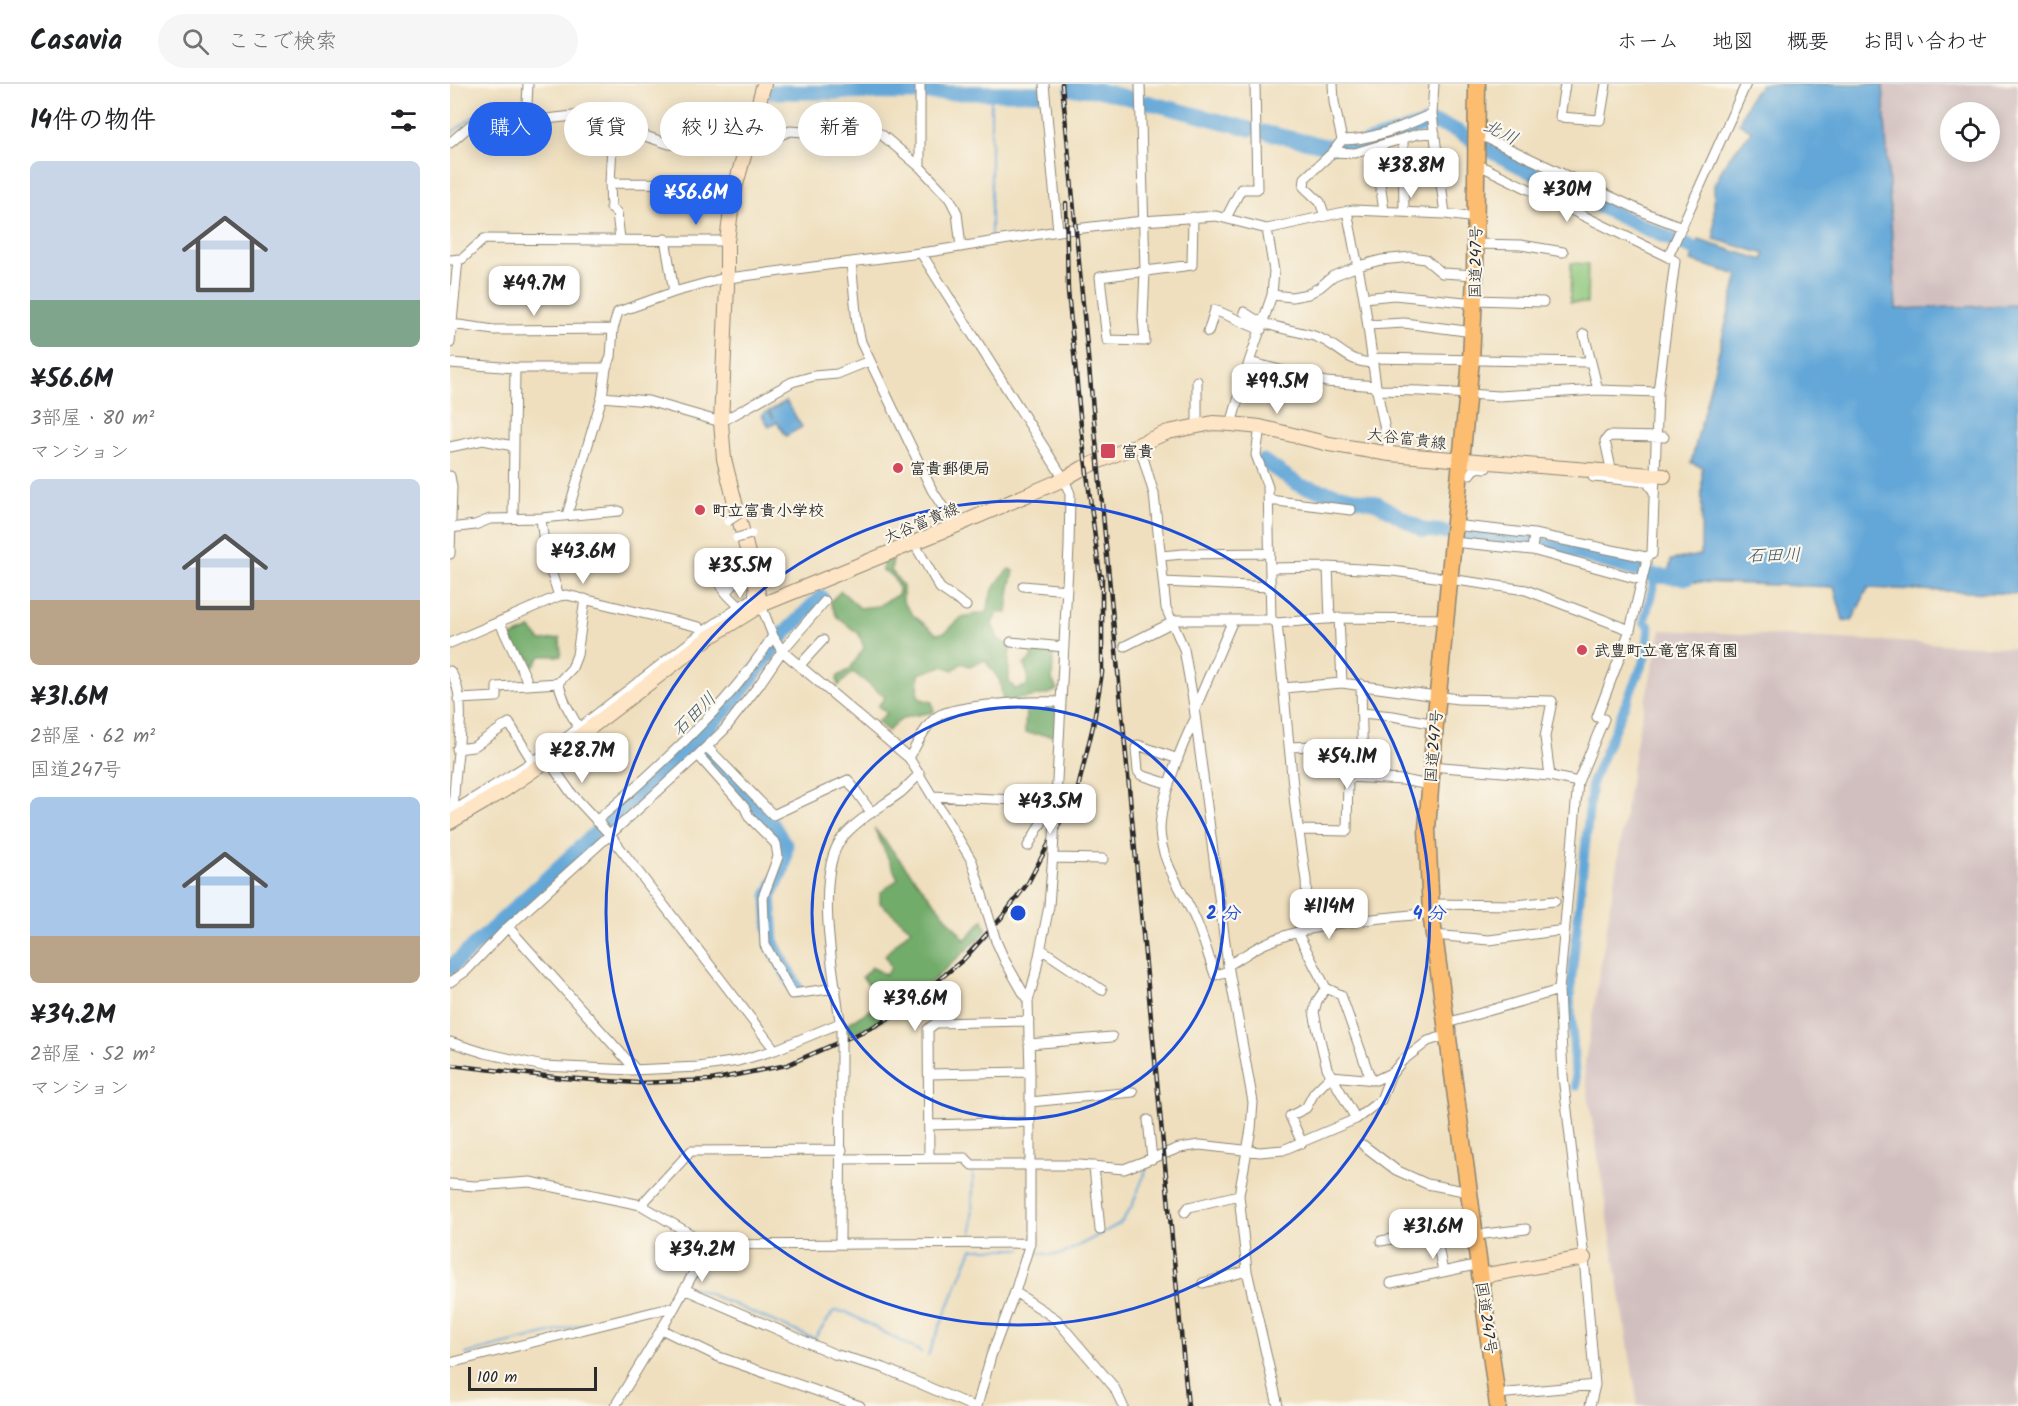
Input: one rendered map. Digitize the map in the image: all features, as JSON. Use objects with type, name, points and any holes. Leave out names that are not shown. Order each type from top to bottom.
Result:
[{"type":"highway","name":"国道247号","points":[[1477,84],[1478,160],[1473,332],[1468,394],[1458,468],[1427,829],[1429,911],[1476,1235],[1497,1400]]},
{"type":"main road","points":[[758,102],[764,84]]},
{"type":"main road","points":[[741,156],[733,184],[724,241],[718,422],[724,459],[756,589],[749,607]]},
{"type":"main road","name":"大谷富貴線","points":[[458,814],[503,791],[548,760],[580,731],[705,635],[749,607],[955,526],[1168,432],[1213,423],[1231,424],[1260,427],[1329,444],[1458,468],[1478,461],[1659,476]]},
{"type":"main road","points":[[1480,1270],[1584,1258]]},
{"type":"street","points":[[527,102],[528,84]]},
{"type":"street","points":[[755,102],[759,84]]},
{"type":"street","points":[[920,84],[920,167]]},
{"type":"street","points":[[1044,84],[1058,231]]},
{"type":"street","points":[[1140,84],[1145,271],[1143,317],[1145,341],[1107,340],[1100,278],[1145,271],[1192,265],[1193,217]]},
{"type":"street","points":[[1226,218],[1241,189],[1257,189],[1255,84]]},
{"type":"street","points":[[1325,216],[1320,202],[1304,187],[1305,178],[1333,152],[1342,140],[1334,102],[1333,84]]},
{"type":"street","points":[[1434,84],[1432,114],[1445,214]]},
{"type":"street","points":[[1565,84],[1560,117],[1600,120],[1606,84]]},
{"type":"street","points":[[1670,254],[1746,84]]},
{"type":"street","points":[[1342,140],[1357,140],[1401,127],[1432,114]]},
{"type":"street","points":[[552,119],[582,116],[660,141]]},
{"type":"street","points":[[786,132],[817,134],[849,126],[869,128],[882,135],[935,181],[953,206],[957,213],[961,247]]},
{"type":"street","points":[[450,143],[468,127]]},
{"type":"street","points":[[1333,152],[1355,153],[1418,134],[1435,133]]},
{"type":"street","points":[[1478,134],[1680,230]]},
{"type":"street","points":[[1403,140],[1404,212]]},
{"type":"street","points":[[1375,148],[1384,211]]},
{"type":"street","points":[[611,156],[611,208],[617,213],[620,239]]},
{"type":"street","points":[[1453,533],[1534,534],[1646,556],[1652,554],[1654,492],[1659,476],[1658,392],[1675,261],[1670,254],[1478,160]]},
{"type":"street","points":[[610,183],[733,184]]},
{"type":"street","points":[[567,515],[602,396],[618,312],[674,292],[724,279],[1143,221],[1216,216],[1267,229],[1347,211],[1445,214],[1476,218]]},
{"type":"street","points":[[1347,211],[1364,298],[1376,388],[1390,454]]},
{"type":"street","points":[[1231,424],[1272,295],[1274,271],[1267,229]]},
{"type":"street","points":[[450,343],[454,260],[462,259],[484,238],[724,241]]},
{"type":"street","points":[[665,239],[674,292]]},
{"type":"street","points":[[1476,244],[1521,245],[1563,252]]},
{"type":"street","points":[[684,1289],[834,1354],[884,1368],[975,1406],[1030,1243],[1028,1000],[1049,906],[1067,591],[1070,494],[1064,479],[921,253]]},
{"type":"street","points":[[1272,295],[1292,297],[1308,294],[1333,276],[1358,266],[1381,260],[1411,257],[1425,260],[1442,273],[1475,275]]},
{"type":"street","points":[[851,262],[861,342],[932,490],[955,526]]},
{"type":"street","points":[[1364,298],[1394,295],[1475,302],[1543,302]]},
{"type":"street","points":[[1208,332],[1215,310],[1262,327],[1316,336],[1330,343],[1348,358],[1590,362]]},
{"type":"street","points":[[1244,312],[1262,327]]},
{"type":"street","points":[[1368,325],[1404,322],[1473,332]]},
{"type":"street","points":[[452,324],[494,330],[614,329]]},
{"type":"street","points":[[1584,334],[1598,390]]},
{"type":"street","points":[[602,396],[648,401],[718,422],[792,382],[814,376],[837,374],[869,361]]},
{"type":"street","points":[[1249,362],[1326,382],[1376,388],[1526,396],[1598,390],[1658,392]]},
{"type":"street","points":[[450,363],[515,368],[606,368]]},
{"type":"street","points":[[513,518],[515,368]]},
{"type":"street","points":[[1197,381],[1197,426]]},
{"type":"street","points":[[1260,427],[1256,455],[1268,487],[1270,587],[1295,806],[1306,880],[1308,930]]},
{"type":"street","points":[[1611,473],[1605,441],[1609,436],[1660,437]]},
{"type":"street","points":[[450,447],[483,440],[513,446]]},
{"type":"street","points":[[1139,444],[1154,494],[1166,608],[1184,649],[1228,968],[1253,1102],[1239,1195],[1247,1271],[1278,1406]]},
{"type":"street","points":[[1478,461],[1647,482],[1654,492]]},
{"type":"street","points":[[450,476],[452,487],[450,554]]},
{"type":"street","points":[[1269,500],[1351,510]]},
{"type":"street","points":[[728,521],[746,509]]},
{"type":"street","points":[[451,528],[475,525],[490,519],[541,518],[620,511]]},
{"type":"street","points":[[541,518],[545,553],[559,596]]},
{"type":"street","points":[[1453,533],[1532,550],[1642,580]]},
{"type":"street","points":[[737,538],[751,534]]},
{"type":"street","points":[[1532,550],[1534,534]]},
{"type":"street","points":[[914,543],[940,588],[966,606]]},
{"type":"street","points":[[1161,556],[1270,553]]},
{"type":"street","points":[[1590,1406],[1594,1385],[1584,1258],[1563,1076],[1559,990],[1578,782],[1604,719],[1597,717],[1630,630],[1646,556]]},
{"type":"street","points":[[1270,568],[1328,567],[1394,572],[1526,590],[1630,630]]},
{"type":"street","points":[[1328,567],[1342,683]]},
{"type":"street","points":[[1163,582],[1270,587]]},
{"type":"street","points":[[1023,586],[1067,591]]},
{"type":"street","points":[[727,592],[749,607],[773,636],[782,651],[909,758],[972,861],[996,941],[1028,1000]]},
{"type":"street","points":[[450,643],[559,596],[567,595],[699,627],[705,635]]},
{"type":"street","points":[[458,699],[497,697],[497,687],[558,683],[572,668],[577,655],[585,599]]},
{"type":"street","points":[[450,982],[466,971],[508,927],[707,747],[731,721],[782,651],[825,602]]},
{"type":"street","points":[[1125,646],[1177,620],[1445,619]]},
{"type":"street","points":[[1233,620],[1169,784],[1160,829],[1165,856],[1197,923],[1215,975],[1263,944],[1297,932],[1429,911],[1515,906],[1555,901]]},
{"type":"street","points":[[500,623],[526,678],[526,684]]},
{"type":"street","points":[[597,822],[713,714],[747,674],[773,636]]},
{"type":"street","points":[[800,665],[823,640]]},
{"type":"street","points":[[1011,642],[1064,647]]},
{"type":"street","points":[[450,671],[456,679],[458,699],[457,749],[452,763],[458,814],[580,731],[558,683]]},
{"type":"street","points":[[1283,688],[1342,683],[1438,697],[1552,701],[1545,737],[1550,776]]},
{"type":"street","points":[[1361,684],[1363,777]]},
{"type":"street","points":[[909,758],[931,723],[939,715],[967,707],[1037,701],[1061,702]]},
{"type":"street","points":[[1362,713],[1435,723]]},
{"type":"street","points":[[457,749],[473,747],[509,723],[533,762]]},
{"type":"street","points":[[1169,784],[1141,775],[1138,771],[1136,748],[1138,745],[1178,759]]},
{"type":"street","points":[[1289,747],[1338,745],[1345,747],[1348,777],[1347,831],[1299,830]]},
{"type":"street","points":[[707,747],[773,815],[848,780],[872,812]]},
{"type":"street","points":[[698,755],[745,808],[760,830],[776,844],[777,857],[763,897],[765,945],[792,994],[836,988]]},
{"type":"street","points":[[548,760],[572,794],[610,835],[775,1050]]},
{"type":"street","points":[[1431,766],[1550,776],[1578,782]]},
{"type":"street","points":[[840,1244],[841,1027],[828,921],[828,874],[833,853],[843,838],[872,812],[902,792],[920,774]]},
{"type":"street","points":[[1348,777],[1429,785]]},
{"type":"street","points":[[932,796],[1055,810]]},
{"type":"street","points":[[1028,846],[1044,818],[1055,810]]},
{"type":"street","points":[[1053,856],[1103,859]]},
{"type":"street","points":[[1424,888],[1445,1032]]},
{"type":"street","points":[[508,927],[636,1070]]},
{"type":"street","points":[[1434,935],[1489,940],[1565,930]]},
{"type":"street","points":[[1297,932],[1326,988],[1341,995],[1371,1080]]},
{"type":"street","points":[[1041,949],[1102,990]]},
{"type":"street","points":[[1326,988],[1317,1001],[1314,1012],[1327,1068],[1356,1119]]},
{"type":"street","points":[[641,1205],[691,1151],[965,1158],[972,1165],[1124,1168],[1179,1148],[1200,1145],[1260,1152],[1283,1150],[1356,1119],[1381,1100],[1393,1072],[1402,1061],[1428,1041],[1445,1032],[1559,990]]},
{"type":"street","points":[[929,1158],[928,1029],[936,1023],[1029,1021]]},
{"type":"street","points":[[450,1042],[485,1053],[543,1066],[636,1070],[699,1067],[738,1061],[841,1027]]},
{"type":"street","points":[[1029,1044],[1113,1037]]},
{"type":"street","points":[[928,1074],[1030,1072]]},
{"type":"street","points":[[1331,1076],[1371,1080],[1393,1072]]},
{"type":"street","points":[[1302,1143],[1290,1116],[1306,1108],[1314,1094],[1331,1076]]},
{"type":"street","points":[[1030,1102],[1133,1092]]},
{"type":"street","points":[[1148,1120],[1152,1159]]},
{"type":"street","points":[[929,1125],[1030,1122]]},
{"type":"street","points":[[1363,1145],[1396,1170],[1427,1184],[1469,1192]]},
{"type":"street","points":[[1094,1166],[1100,1230]]},
{"type":"street","points":[[450,1184],[475,1186],[530,1182],[641,1205],[709,1245],[1030,1243]]},
{"type":"street","points":[[1185,1212],[1189,1206],[1239,1195]]},
{"type":"street","points":[[1476,1235],[1526,1229]]},
{"type":"street","points":[[1381,1242],[1435,1231],[1443,1272]]},
{"type":"street","points":[[615,1406],[709,1245]]},
{"type":"street","points":[[1391,1283],[1443,1272],[1480,1270]]},
{"type":"street","points":[[1203,1283],[1247,1271]]},
{"type":"street","points":[[1015,1292],[1056,1319],[1114,1387],[1123,1406]]},
{"type":"street","points":[[450,1363],[669,1308],[673,1310]]},
{"type":"street","points":[[661,1329],[719,1357],[860,1406]]},
{"type":"street","points":[[1497,1400],[1594,1385]]},
{"type":"shaded area","points":[[1883,84],[2018,84],[2018,305],[1896,309]]},
{"type":"shaded area","points":[[1661,630],[2018,648],[2018,1406],[1638,1406],[1584,1069],[1638,733]]},
{"type":"green space","points":[[1571,263],[1588,264],[1587,303],[1570,302]]},
{"type":"green space","points":[[893,559],[891,570],[903,586],[903,602],[913,615],[937,634],[946,632],[962,617],[988,612],[989,600],[997,584],[1009,569],[1014,571],[1007,613],[997,613],[992,624],[998,639],[1011,647],[1009,682],[1015,689],[1027,686],[1028,675],[1024,665],[1032,657],[1032,646],[1054,649],[1052,679],[1057,690],[1048,694],[1003,702],[1000,681],[985,660],[969,666],[962,663],[953,670],[943,666],[919,674],[918,696],[932,702],[934,712],[904,718],[888,731],[877,722],[887,713],[878,706],[885,697],[853,672],[838,686],[837,677],[850,669],[864,648],[859,634],[837,617],[830,602],[841,591],[860,608],[878,606],[899,594],[894,580],[882,570],[883,563]]},
{"type":"green space","points":[[531,629],[541,641],[560,638],[561,656],[541,656],[533,667],[528,663],[531,659],[528,656],[519,656],[511,637]]},
{"type":"green space","points":[[1058,704],[1056,736],[1025,733],[1026,705]]},
{"type":"green space","points":[[874,828],[965,940],[983,920],[987,931],[916,996],[880,1022],[847,1035],[847,1024],[879,1005],[881,999],[862,977],[872,967],[886,975],[891,968],[885,955],[911,929],[880,903],[880,893],[898,879]]},
{"type":"water","points":[[1761,84],[1883,84],[1896,309],[2018,305],[2018,594],[1868,588],[1852,621],[1843,620],[1834,587],[1667,581],[1671,560],[1701,555],[1702,467],[1691,463],[1738,275],[1691,261],[1698,240],[1763,260],[1765,254],[1714,239],[1714,185],[1727,160],[1752,131],[1739,123],[1749,99]]},
{"type":"water","points":[[786,401],[802,427],[786,436],[777,422],[769,427],[762,415],[768,411],[774,419],[769,411]]},
{"type":"waterway","name":"北川","points":[[1072,89],[1098,90],[1133,99]]},
{"type":"waterway","name":"北川","points":[[772,92],[915,93]]},
{"type":"waterway","name":"北川","points":[[927,93],[1039,93]]},
{"type":"waterway","points":[[991,93],[991,235]]},
{"type":"waterway","name":"北川","points":[[1147,102],[1250,129]]},
{"type":"waterway","points":[[450,134],[468,121]]},
{"type":"waterway","name":"北川","points":[[1263,132],[1326,146],[1360,145],[1429,123],[1438,124],[1456,130],[1490,151],[1604,208],[1713,256]]},
{"type":"waterway","name":"石田川","points":[[1263,461],[1301,486],[1377,503],[1423,530],[1445,532]]},
{"type":"waterway","name":"石田川","points":[[1465,534],[1530,542]]},
{"type":"waterway","name":"石田川","points":[[1536,543],[1656,576],[1687,578]]},
{"type":"waterway","points":[[1576,1086],[1570,996],[1592,782],[1646,656],[1649,626],[1644,622],[1656,576]]},
{"type":"waterway","name":"石田川","points":[[450,968],[694,742],[734,701],[783,635],[821,597]]},
{"type":"waterway","points":[[705,755],[772,824],[786,846],[783,867],[769,896],[772,944],[797,990]]},
{"type":"waterway","points":[[1034,1251],[1049,1255],[1063,1254],[1121,1223],[1132,1206],[1148,1165]]},
{"type":"waterway","points":[[972,1237],[973,1170]]},
{"type":"waterway","points":[[928,1355],[972,1249],[1022,1249]]},
{"type":"waterway","points":[[466,1354],[671,1302],[682,1282]]},
{"type":"waterway","points":[[693,1287],[814,1339],[834,1311],[846,1312],[921,1352]]},
{"type":"railway","points":[[1062,84],[1188,1406]]},
{"type":"railway","points":[[1066,203],[1068,291],[1081,426],[1101,585]]},
{"type":"railway","points":[[450,1065],[563,1078],[638,1083],[711,1080],[787,1065],[873,1027],[902,1010],[964,959],[1002,917],[1028,883],[1078,788],[1093,726],[1102,673],[1102,576]]},
{"type":"place","name":"富貴","points":[[1108,451]]},
{"type":"place","name":"富貴郵便局","points":[[898,468]]},
{"type":"place","name":"町立富貴小学校","points":[[700,510]]},
{"type":"place","name":"武豊町立竜宮保育園","points":[[1582,650]]}]
